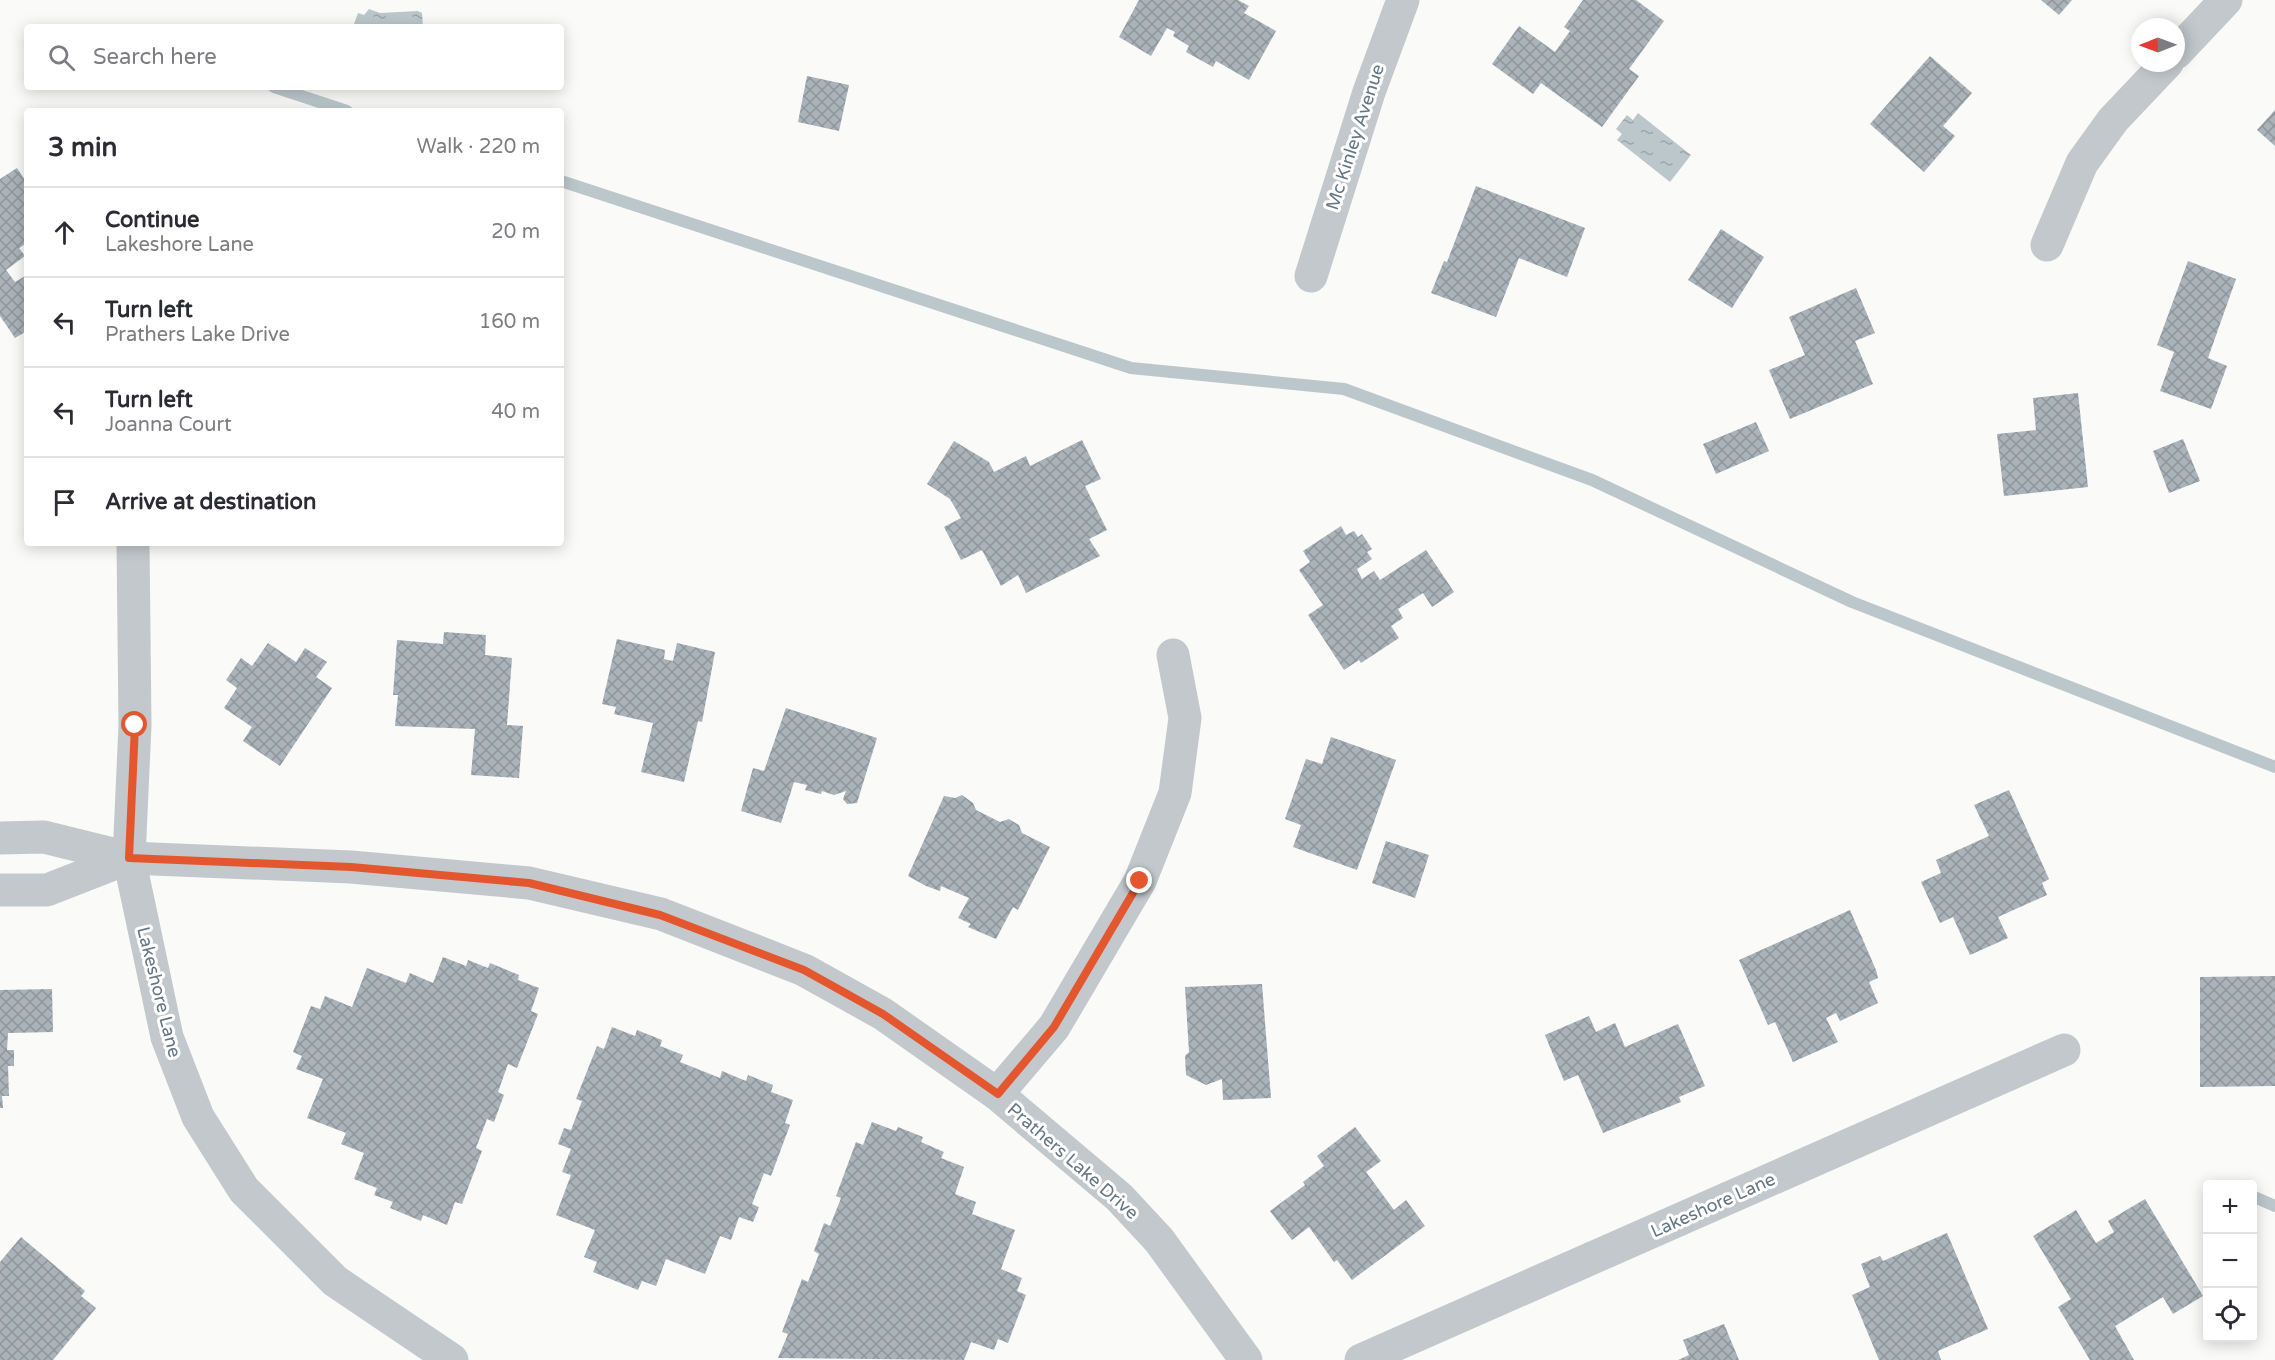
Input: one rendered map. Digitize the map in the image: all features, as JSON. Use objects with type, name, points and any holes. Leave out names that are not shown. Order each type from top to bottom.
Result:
[{"type":"street","name":"Mc Kinley Avenue","points":[[1311,276],[1369,92],[1403,0]]},
{"type":"street","points":[[2185,43],[2226,0]]},
{"type":"street","points":[[2047,245],[2082,163],[2113,120],[2158,72]]},
{"type":"street","name":"Lakeshore Lane","points":[[134,546],[135,725],[129,858],[167,1037],[198,1117],[244,1190],[335,1281],[452,1360]]},
{"type":"street","points":[[998,1094],[1054,1027],[1140,881],[1175,793],[1185,718],[1173,655]]},
{"type":"street","name":"Prathers Lake Drive","points":[[0,838],[44,837],[129,858],[351,867],[529,883],[660,915],[804,970],[883,1014],[998,1094],[1119,1197],[1159,1240],[1246,1360]]},
{"type":"street","name":"Prathers Lake Drive","points":[[0,890],[47,890],[129,858]]},
{"type":"street","name":"Lakeshore Lane","points":[[1361,1360],[2064,1050]]},
{"type":"water","points":[[369,9],[380,13],[418,11],[422,13],[423,24],[354,24],[358,13],[364,15]]},
{"type":"water","points":[[1638,113],[1691,155],[1670,182],[1617,140],[1622,134],[1616,129],[1627,115],[1633,120]]},
{"type":"building","points":[[1139,0],[1238,0],[1249,6],[1244,13],[1276,31],[1249,80],[1216,61],[1213,67],[1186,52],[1189,46],[1173,36],[1175,32],[1167,28],[1151,56],[1119,37]]},
{"type":"building","points":[[1583,0],[1636,0],[1664,21],[1629,69],[1639,76],[1602,127],[1541,83],[1533,94],[1492,64],[1519,26],[1555,52],[1570,31],[1564,27]]},
{"type":"building","points":[[2041,0],[2072,0],[2059,15]]},
{"type":"building","points":[[1930,56],[1972,93],[1943,126],[1955,136],[1924,172],[1870,124]]},
{"type":"building","points":[[807,76],[849,85],[839,131],[798,122]]},
{"type":"building","points":[[2275,110],[2275,146],[2257,130]]},
{"type":"building","points":[[17,168],[24,178],[24,245],[19,248],[24,257],[6,270],[15,282],[24,277],[24,333],[15,338],[0,316],[0,179]]},
{"type":"building","points":[[1476,186],[1585,228],[1567,277],[1519,258],[1496,317],[1431,293],[1444,261],[1447,262]]},
{"type":"building","points":[[1721,229],[1764,257],[1732,308],[1688,280]]},
{"type":"building","points":[[2188,261],[2236,279],[2208,358],[2227,366],[2211,409],[2160,391],[2174,352],[2157,345]]},
{"type":"building","points":[[1856,288],[1875,333],[1855,341],[1873,384],[1790,419],[1769,370],[1805,355],[1789,317]]},
{"type":"building","points":[[2078,393],[2088,487],[2004,496],[1997,434],[2036,430],[2033,398]]},
{"type":"building","points":[[1756,422],[1769,451],[1716,474],[1703,444]]},
{"type":"building","points":[[2183,439],[2200,481],[2169,493],[2153,451]]},
{"type":"building","points":[[1082,440],[1101,479],[1085,486],[1107,530],[1089,539],[1100,556],[1026,593],[1018,575],[1001,586],[982,550],[961,560],[944,527],[961,518],[950,499],[927,484],[954,441],[989,462],[994,472],[1026,456],[1030,466]]},
{"type":"building","points":[[1341,526],[1346,535],[1354,531],[1358,537],[1362,534],[1372,549],[1367,552],[1372,559],[1357,569],[1362,579],[1374,571],[1380,580],[1426,550],[1454,592],[1432,607],[1423,593],[1398,609],[1403,618],[1391,626],[1399,638],[1361,663],[1359,660],[1344,670],[1308,615],[1323,605],[1299,570],[1310,562],[1303,551]]},
{"type":"building","points":[[444,632],[486,635],[485,655],[512,658],[507,725],[523,726],[519,778],[471,775],[475,729],[395,726],[398,695],[393,695],[397,640],[443,644]]},
{"type":"building","points":[[617,639],[665,650],[664,659],[673,661],[677,643],[715,652],[702,722],[698,721],[684,782],[641,772],[653,723],[614,714],[616,707],[602,704]]},
{"type":"building","points":[[268,643],[296,662],[305,648],[327,662],[316,677],[332,688],[280,766],[243,741],[252,727],[224,708],[237,688],[226,680],[241,658],[252,666]]},
{"type":"building","points":[[786,708],[877,738],[857,803],[847,804],[843,799],[846,791],[834,795],[822,791],[821,794],[805,790],[807,785],[794,782],[781,823],[741,811],[753,768],[764,771]]},
{"type":"building","points":[[1331,737],[1396,760],[1357,870],[1293,847],[1301,825],[1285,819],[1306,759],[1322,764]]},
{"type":"building","points":[[2009,790],[2049,879],[2042,883],[2047,895],[1998,917],[2008,938],[1970,955],[1953,917],[1940,923],[1921,882],[1941,873],[1936,860],[1989,836],[1974,805]]},
{"type":"building","points":[[962,795],[973,803],[976,810],[1000,822],[1009,819],[1019,825],[1022,833],[1050,847],[1018,910],[1013,907],[996,939],[968,927],[971,924],[958,918],[969,898],[941,886],[940,891],[926,886],[908,876],[944,796],[955,798]]},
{"type":"building","points":[[1386,841],[1429,855],[1415,898],[1372,883]]},
{"type":"building","points":[[1850,910],[1876,970],[1878,978],[1869,982],[1878,1003],[1840,1021],[1836,1013],[1826,1018],[1838,1042],[1793,1062],[1775,1022],[1768,1025],[1739,960]]},
{"type":"building","points":[[443,957],[466,966],[468,960],[488,968],[490,963],[519,975],[518,980],[539,988],[531,1011],[538,1014],[517,1068],[508,1064],[498,1092],[504,1095],[494,1122],[487,1119],[476,1148],[482,1151],[462,1204],[455,1202],[447,1225],[423,1215],[421,1221],[390,1208],[393,1202],[374,1195],[377,1188],[354,1179],[364,1153],[341,1144],[346,1133],[307,1118],[323,1079],[296,1069],[302,1056],[293,1052],[311,1006],[320,1009],[325,996],[352,1007],[367,968],[406,983],[410,973],[433,983]]},
{"type":"building","points":[[2275,976],[2275,1086],[2200,1087],[2200,977]]},
{"type":"building","points":[[1262,984],[1271,1098],[1223,1100],[1222,1079],[1206,1085],[1186,1075],[1185,1056],[1189,1052],[1185,987]]},
{"type":"building","points":[[52,989],[53,1032],[8,1033],[7,1050],[14,1050],[14,1066],[8,1066],[9,1096],[2,1096],[3,1108],[0,1108],[0,990]]},
{"type":"building","points":[[1589,1016],[1596,1032],[1615,1023],[1625,1047],[1678,1024],[1705,1086],[1679,1097],[1681,1102],[1603,1133],[1578,1075],[1564,1081],[1545,1035]]},
{"type":"building","points":[[612,1027],[635,1036],[637,1030],[662,1040],[660,1046],[683,1055],[680,1062],[720,1078],[722,1071],[746,1081],[748,1075],[773,1085],[771,1092],[793,1100],[785,1123],[790,1125],[771,1176],[764,1173],[752,1204],[759,1207],[753,1222],[739,1217],[731,1240],[720,1236],[705,1274],[666,1259],[656,1286],[642,1281],[638,1290],[593,1272],[597,1262],[584,1257],[595,1230],[556,1215],[571,1175],[562,1172],[571,1149],[558,1144],[564,1128],[571,1130],[582,1101],[576,1099],[597,1046],[604,1049]]},
{"type":"building","points":[[872,1122],[896,1131],[898,1127],[923,1137],[921,1142],[944,1152],[941,1158],[964,1167],[955,1194],[976,1202],[972,1214],[1015,1230],[1001,1269],[1022,1278],[1017,1291],[1026,1295],[1008,1343],[998,1339],[994,1350],[971,1342],[964,1360],[778,1358],[788,1334],[782,1332],[802,1279],[808,1282],[819,1254],[814,1251],[824,1223],[830,1226],[841,1198],[836,1196],[856,1142],[863,1145]]},
{"type":"building","points":[[1355,1127],[1381,1161],[1366,1172],[1394,1210],[1406,1200],[1425,1226],[1352,1280],[1337,1260],[1334,1262],[1309,1227],[1292,1240],[1270,1211],[1305,1185],[1303,1182],[1324,1166],[1317,1156]]},
{"type":"building","points":[[2145,1199],[2203,1296],[2173,1314],[2163,1297],[2115,1326],[2134,1360],[2090,1360],[2058,1307],[2071,1299],[2033,1236],[2076,1210],[2096,1243],[2114,1232],[2108,1221]]},
{"type":"building","points":[[1947,1233],[1988,1329],[1938,1351],[1941,1360],[1879,1360],[1852,1295],[1870,1287],[1861,1264],[1880,1256],[1883,1261]]},
{"type":"building","points":[[21,1237],[85,1291],[81,1296],[96,1308],[53,1360],[0,1360],[0,1262]]},
{"type":"building","points":[[1724,1324],[1739,1360],[1678,1360],[1689,1355],[1683,1340]]},
{"type":"waterway","points":[[283,90],[338,108]]},
{"type":"waterway","points":[[564,182],[1131,368],[1344,389],[1592,480],[1852,602],[2275,767]]},
{"type":"waterway","points":[[2257,1198],[2275,1206]]},
{"type":"route","points":[[135,725],[129,858],[351,867],[529,883],[660,915],[804,970],[883,1014],[998,1094],[1054,1027],[1140,881]]}]
